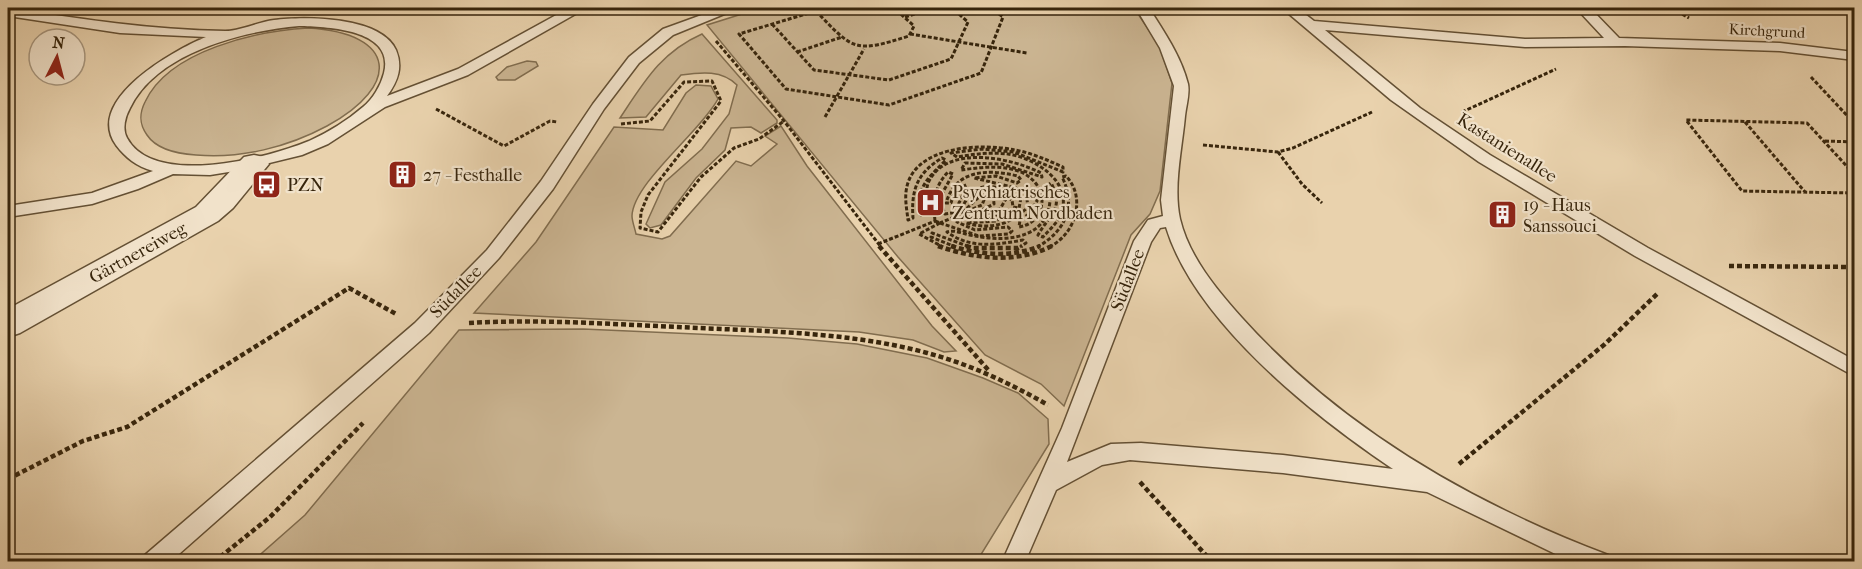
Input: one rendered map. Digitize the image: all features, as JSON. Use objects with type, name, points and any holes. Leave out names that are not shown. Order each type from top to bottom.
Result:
[{"type":"street","name":"Gärtnereiweg","points":[[8,324],[207,214],[222,201],[254,164]]},
{"type":"lane","points":[[369,110],[464,71],[579,8]]},
{"type":"lane","name":"Südallee","points":[[153,561],[422,328],[493,254],[547,185],[587,123],[642,52],[668,32],[732,8]]},
{"type":"lane","points":[[1142,8],[1167,48],[1181,86],[1169,200],[1179,242],[1198,275],[1262,353],[1346,427],[1433,485],[1588,560]]},
{"type":"lane","points":[[1289,8],[1312,25]]},
{"type":"lane","points":[[1583,8],[1615,42]]},
{"type":"lane","points":[[8,12],[120,29],[229,35]]},
{"type":"lane","points":[[299,14],[363,29],[386,43],[392,52],[394,74],[385,92],[369,110],[354,122],[317,144],[254,164],[208,170],[172,168],[146,162],[125,147],[119,138],[117,126],[119,113],[131,93],[160,68],[196,47],[299,14]]},
{"type":"lane","name":"Kirchgrund","points":[[1312,25],[1526,43],[1615,42],[1780,47],[1854,56]]},
{"type":"lane","name":"Kastanienallee","points":[[1312,25],[1399,99],[1434,125],[1517,179],[1854,369]]},
{"type":"lane","points":[[8,211],[75,203],[109,195],[172,168]]},
{"type":"lane","name":"Südallee","points":[[1013,561],[1072,428],[1143,241],[1154,224],[1172,220]]},
{"type":"lane","points":[[1049,483],[1081,465],[1113,453],[1174,454],[1296,465],[1364,472],[1433,485]]},
{"type":"path","points":[[824,8],[739,34],[786,89],[889,105],[981,73],[1003,17],[991,8]]},
{"type":"path","points":[[894,8],[914,26],[910,34]]},
{"type":"path","points":[[905,17],[935,8]]},
{"type":"path","points":[[772,24],[814,70],[889,80],[951,59],[968,22],[952,8]]},
{"type":"path","points":[[816,11],[851,47],[864,49],[910,34],[1027,53]]},
{"type":"path","points":[[698,19],[784,121],[878,244],[990,373]]},
{"type":"path","points":[[797,51],[842,37]]},
{"type":"path","points":[[1434,125],[1562,67],[1595,42]]},
{"type":"path","points":[[1780,47],[1854,123]]},
{"type":"path","points":[[825,117],[864,49]]},
{"type":"path","points":[[620,124],[650,122],[684,82],[712,81],[721,100],[712,117],[660,174],[638,217],[640,228],[653,233],[658,232],[701,177],[734,148],[759,139],[784,121]]},
{"type":"path","points":[[409,94],[504,146],[550,121],[587,123]]},
{"type":"path","points":[[1175,142],[1278,152],[1293,148],[1399,99]]},
{"type":"path","points":[[1854,174],[1807,123],[1686,120],[1742,191],[1854,194]]},
{"type":"path","points":[[1745,122],[1806,192]]},
{"type":"path","points":[[1824,141],[1854,142]]},
{"type":"path","points":[[878,244],[935,220],[943,223],[979,236],[1009,234],[1012,231],[1008,227],[986,232],[968,230],[957,222],[994,204],[993,193],[999,192],[998,188],[990,185],[981,186],[974,190],[963,206],[958,205],[966,188],[964,184],[953,196],[951,203],[946,203],[947,196],[961,177],[974,173],[1006,173],[1018,176],[1021,180],[1017,183],[996,176],[974,178],[979,182],[1005,184],[1016,188],[1020,204],[1019,208],[1013,207],[1012,200],[1007,197],[1000,208],[984,211],[985,216],[1009,215],[988,224],[972,220],[966,223],[978,227],[994,226],[1021,215],[1028,207],[1025,185],[1034,191],[1037,201],[1029,214],[1020,220],[1018,227],[1025,227],[1037,218],[1043,205],[1039,187],[1022,173],[1006,167],[961,170],[965,163],[991,162],[1005,163],[1036,177],[1042,177],[1041,173],[1001,158],[975,157],[944,167],[930,179],[925,199],[928,214],[921,215],[920,186],[925,177],[946,160],[942,158],[924,171],[915,182],[911,193],[914,218],[908,220],[904,194],[912,175],[927,160],[951,148],[1005,147],[1046,156],[1063,167],[1063,172],[1056,172],[1036,159],[1009,151],[968,150],[951,153],[952,156],[957,157],[994,153],[1030,160],[1049,172],[1062,186],[1064,201],[1057,222],[1043,237],[1038,235],[1038,231],[1053,215],[1057,201],[1051,183],[1046,184],[1050,192],[1050,211],[1041,224],[1030,230],[1002,240],[968,237],[952,230],[947,232],[966,243],[1002,245],[1023,240],[1026,243],[1017,249],[973,248],[932,233],[931,237],[949,247],[969,252],[997,254],[1018,253],[1040,245],[1061,229],[1067,218],[1069,190],[1062,177],[1066,176],[1071,181],[1077,199],[1074,221],[1058,242],[1026,256],[1005,259],[967,256],[936,247],[920,234],[924,229],[943,223],[982,205],[986,195],[982,194],[976,197],[964,211],[945,214],[940,209],[939,199],[940,193],[953,174],[948,172],[939,181],[932,198],[935,220]]},
{"type":"path","points":[[1278,152],[1302,184],[1322,203]]},
{"type":"path","points":[[1723,266],[1854,267]]},
{"type":"path","points":[[1433,485],[1605,344],[1679,272]]},
{"type":"path","points":[[8,479],[83,441],[127,427],[350,288],[422,328],[497,321],[788,333],[859,339],[919,350],[990,373],[1017,385],[1048,404],[1072,428]]},
{"type":"path","points":[[1113,453],[1212,561]]},
{"type":"shaded area","points":[[761,8],[1134,8],[1159,45],[1172,83],[1160,191],[1150,214],[1131,235],[1064,406],[1041,384],[985,355],[898,257],[707,25]]},
{"type":"shaded area","points":[[308,28],[338,32],[359,40],[373,51],[379,64],[377,79],[368,95],[351,111],[327,126],[296,140],[264,150],[230,155],[183,154],[163,148],[151,140],[144,131],[141,123],[143,106],[157,84],[173,69],[216,47],[240,39]]},
{"type":"shaded area","points":[[702,34],[777,120],[777,123],[761,133],[751,127],[731,128],[725,150],[696,178],[661,225],[650,228],[646,224],[665,182],[702,149],[729,114],[737,85],[718,74],[681,75],[646,117],[620,118],[646,80],[664,59],[688,41]]},
{"type":"shaded area","points":[[527,61],[536,62],[538,66],[515,80],[498,80],[496,77],[507,67]]},
{"type":"shaded area","points":[[696,85],[711,86],[718,99],[697,127],[643,188],[635,203],[632,216],[636,234],[662,239],[670,236],[736,161],[751,166],[777,144],[765,136],[781,126],[807,166],[932,326],[956,351],[944,352],[913,340],[859,332],[474,313],[536,242],[614,127],[663,130],[686,93]]},
{"type":"shaded area","points":[[583,329],[788,338],[857,344],[927,358],[1018,393],[1048,419],[1049,444],[977,561],[253,561],[305,515],[459,330]]},
{"type":"place","name":"27 - Festhalle","points":[[402,175]]},
{"type":"place","name":"PZN","points":[[266,185]]},
{"type":"place","name":"Psychiatrisches Zentrum Nordbaden","points":[[931,202]]},
{"type":"place","name":"19 - Haus Sanssouci","points":[[1502,215]]}]
